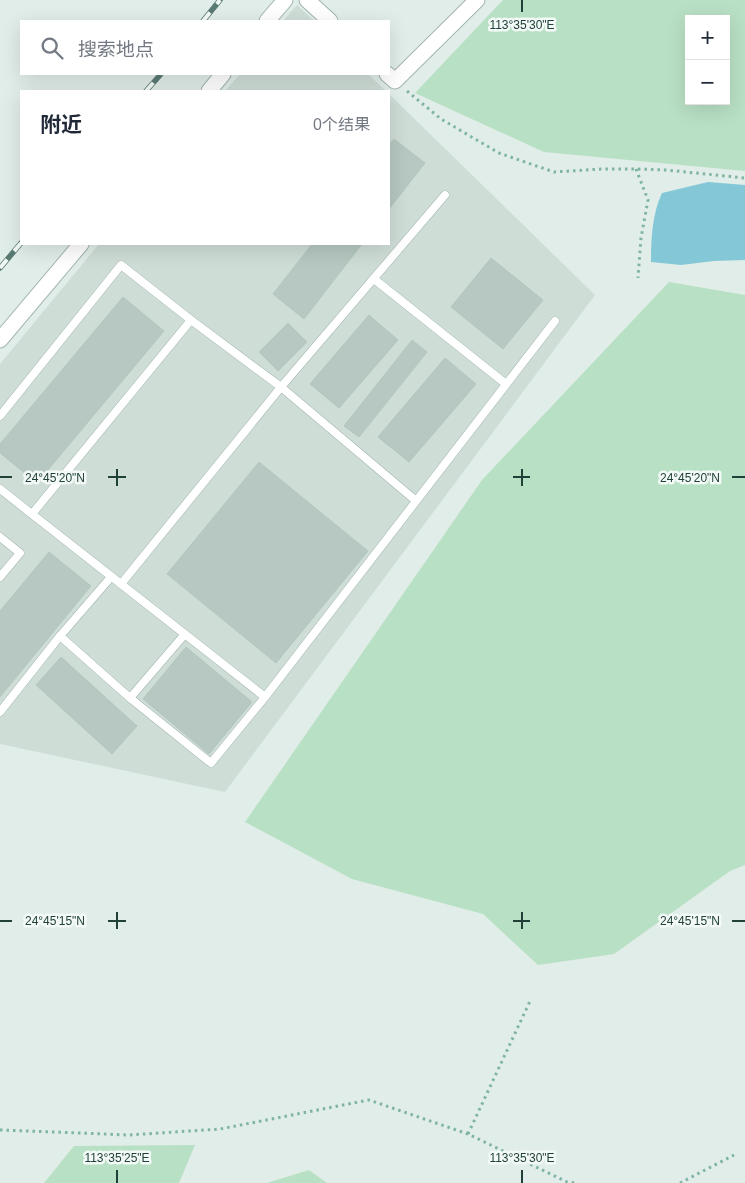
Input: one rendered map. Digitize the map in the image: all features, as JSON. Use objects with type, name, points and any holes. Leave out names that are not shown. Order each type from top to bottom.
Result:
[{"type":"street","points":[[268,20],[285,0]]},
{"type":"street","points":[[307,0],[329,20]]},
{"type":"street","points":[[391,78],[477,0]]},
{"type":"street","points":[[210,90],[222,75]]},
{"type":"street","points":[[0,340],[79,245]]},
{"type":"lane","points":[[120,584],[281,387],[445,195]]},
{"type":"lane","points":[[0,416],[121,265],[281,387],[416,500]]},
{"type":"lane","points":[[374,279],[506,384]]},
{"type":"lane","points":[[32,514],[191,320]]},
{"type":"lane","points":[[60,636],[130,698],[211,764],[265,697],[555,321]]},
{"type":"lane","points":[[0,489],[265,697]]},
{"type":"lane","points":[[0,537],[20,553],[0,577]]},
{"type":"lane","points":[[0,712],[60,636],[111,577]]},
{"type":"lane","points":[[130,698],[185,634]]},
{"type":"path","points":[[391,78],[441,119],[499,153],[554,172],[636,169],[745,178]]},
{"type":"path","points":[[636,169],[648,200],[641,238],[638,278]]},
{"type":"path","points":[[468,1134],[531,999]]},
{"type":"path","points":[[0,1130],[129,1135],[220,1128],[368,1100],[468,1134],[567,1182],[575,1183]]},
{"type":"path","points":[[680,1183],[734,1155]]},
{"type":"shaded area","points":[[297,5],[313,20],[284,20]]},
{"type":"shaded area","points":[[239,75],[369,75],[385,90],[226,90]]},
{"type":"shaded area","points":[[390,95],[595,295],[225,792],[0,744],[0,364],[98,245],[390,245]]},
{"type":"green space","points":[[503,0],[745,0],[745,171],[544,152],[415,93]]},
{"type":"green space","points":[[669,282],[745,295],[745,865],[730,871],[614,954],[538,965],[483,914],[352,879],[245,822],[482,480]]},
{"type":"green space","points":[[195,1145],[179,1183],[44,1183],[74,1146]]},
{"type":"green space","points":[[309,1170],[327,1183],[267,1183]]},
{"type":"water","points":[[708,182],[745,185],[745,260],[681,265],[651,262],[654,218],[662,193]]},
{"type":"building","points":[[394,139],[425,163],[390,208],[390,144]]},
{"type":"building","points":[[311,245],[361,245],[304,319],[273,294]]},
{"type":"building","points":[[491,258],[543,300],[503,349],[451,307]]},
{"type":"building","points":[[123,297],[164,331],[37,483],[0,453],[0,444]]},
{"type":"building","points":[[369,315],[398,340],[339,408],[310,384]]},
{"type":"building","points":[[288,323],[307,342],[278,371],[259,352]]},
{"type":"building","points":[[412,340],[427,352],[359,437],[344,426]]},
{"type":"building","points":[[445,358],[476,384],[409,462],[378,437]]},
{"type":"building","points":[[259,462],[368,551],[276,663],[167,574]]},
{"type":"building","points":[[49,552],[91,586],[0,697],[0,611]]},
{"type":"building","points":[[186,647],[252,702],[209,754],[143,699]]},
{"type":"building","points":[[61,657],[137,726],[112,754],[36,685]]},
{"type":"railway","points":[[204,20],[220,0]]},
{"type":"railway","points":[[147,90],[160,75]]},
{"type":"railway","points":[[0,268],[20,244]]}]
